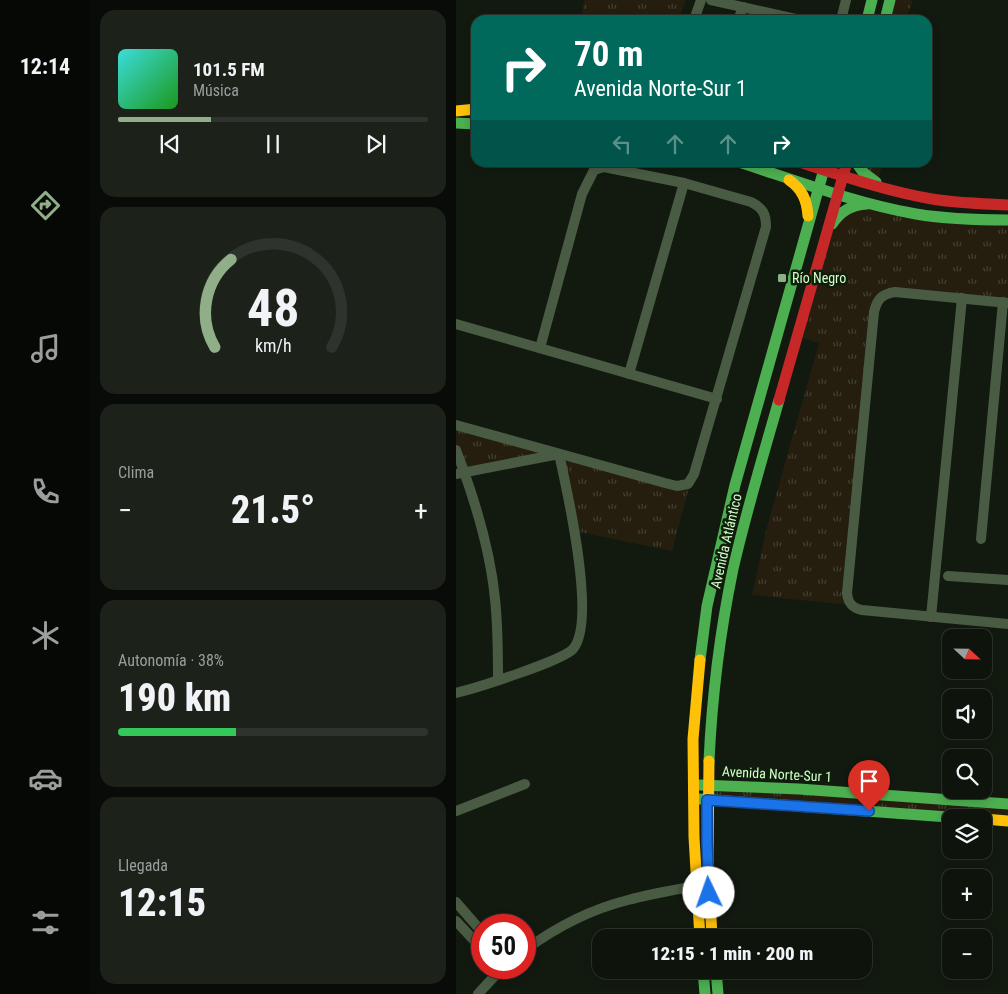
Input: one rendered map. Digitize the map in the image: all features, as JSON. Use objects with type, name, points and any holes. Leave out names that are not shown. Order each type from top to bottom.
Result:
[{"type":"main road","points":[[868,15],[872,0]]},
{"type":"main road","points":[[886,15],[890,0]]},
{"type":"main road","points":[[456,111],[471,110]]},
{"type":"main road","points":[[456,123],[471,124]]},
{"type":"main road","points":[[754,167],[838,194],[915,214],[1008,220]]},
{"type":"main road","name":"Avenida Atlántico","points":[[699,929],[696,886],[693,739],[695,697],[707,606],[733,495],[825,167]]},
{"type":"main road","points":[[827,167],[843,176],[931,199],[1008,205]]},
{"type":"main road","name":"Avenida Atlántico","points":[[711,929],[707,851],[707,785],[718,656],[733,573],[760,464],[846,167]]},
{"type":"main road","points":[[860,167],[870,179],[888,189]]},
{"type":"main road","points":[[784,177],[797,185],[806,200],[808,208],[806,231]]},
{"type":"main road","points":[[826,236],[838,214],[844,209],[860,204],[877,204]]},
{"type":"main road","name":"Avenida Norte-Sur 1","points":[[694,785],[799,789],[1008,804]]},
{"type":"main road","points":[[694,799],[942,817]]},
{"type":"main road","points":[[992,820],[1008,821]]},
{"type":"main road","points":[[704,979],[706,994]]},
{"type":"main road","points":[[717,979],[718,994]]},
{"type":"street","points":[[696,15],[701,0]]},
{"type":"street","points":[[842,15],[846,0]]},
{"type":"street","points":[[716,1],[778,15]]},
{"type":"street","points":[[740,15],[743,7]]},
{"type":"street","points":[[456,425],[665,483],[683,486],[692,480],[766,227],[766,219],[762,209],[751,202],[684,183],[604,167],[594,170],[582,194],[540,348]]},
{"type":"street","points":[[629,374],[684,183]]},
{"type":"street","points":[[981,539],[1005,303],[895,292],[882,295],[876,305],[848,577],[848,600],[856,609],[1008,624]]},
{"type":"street","points":[[931,617],[962,298]]},
{"type":"street","points":[[456,324],[717,399]]},
{"type":"street","points":[[456,450],[460,473],[472,491],[494,589],[497,623],[498,680]]},
{"type":"street","points":[[460,473],[559,454]]},
{"type":"street","points":[[456,693],[554,659],[573,649],[578,638],[581,616],[580,571],[574,522],[559,454]]},
{"type":"street","points":[[948,576],[1008,580]]},
{"type":"street","points":[[456,811],[525,784]]},
{"type":"street","points":[[536,943],[556,930],[607,907],[627,900],[696,886]]},
{"type":"street","points":[[456,902],[471,919]]},
{"type":"street","points":[[456,921],[471,937]]},
{"type":"street","points":[[478,994],[491,979]]},
{"type":"green space","points":[[584,0],[686,0],[680,15],[582,15]]},
{"type":"green space","points":[[890,0],[913,0],[907,15],[886,15]]},
{"type":"green space","points":[[636,4],[643,15],[620,15]]},
{"type":"green space","points":[[860,167],[882,167],[877,183]]},
{"type":"green space","points":[[852,206],[1008,220],[1008,303],[889,293],[874,312],[851,605],[752,595],[766,531],[819,343],[797,336],[826,236]]},
{"type":"green space","points":[[456,425],[665,483],[691,480],[672,551],[575,531],[559,454],[464,472],[456,450]]},
{"type":"green space","points":[[707,785],[1008,804],[1008,821],[992,819],[992,809],[942,809],[942,816],[707,800]]},
{"type":"traffic: fast","points":[[868,15],[872,0]]},
{"type":"traffic: fast","points":[[886,15],[890,0]]},
{"type":"traffic: fast","points":[[456,123],[471,124]]},
{"type":"traffic: fast","points":[[754,167],[826,191],[916,214],[1008,220]]},
{"type":"traffic: fast","points":[[700,660],[707,606],[735,485],[825,167]]},
{"type":"traffic: fast","points":[[860,167],[876,182]]},
{"type":"traffic: fast","points":[[832,224],[847,210],[867,204]]},
{"type":"traffic: fast","points":[[709,761],[714,688],[728,593],[743,526],[779,400]]},
{"type":"traffic: fast","points":[[700,785],[799,789],[1008,804]]},
{"type":"traffic: fast","points":[[700,799],[942,817]]},
{"type":"traffic: fast","points":[[704,979],[705,994]]},
{"type":"traffic: fast","points":[[717,979],[718,994]]},
{"type":"traffic: slow","points":[[456,111],[471,110]]},
{"type":"traffic: slow","points":[[789,180],[803,195],[808,216]]},
{"type":"traffic: slow","points":[[699,929],[694,837],[693,739],[700,660]]},
{"type":"traffic: slow","points":[[709,761],[708,856],[712,929]]},
{"type":"traffic: slow","points":[[992,820],[1008,821]]},
{"type":"traffic: jam","points":[[815,167],[915,196],[980,204],[1008,205]]},
{"type":"traffic: jam","points":[[779,400],[846,167]]},
{"type":"place","name":"Río Negro","points":[[782,278]]},
{"type":"route","points":[[709,893],[707,800],[869,811]]}]
